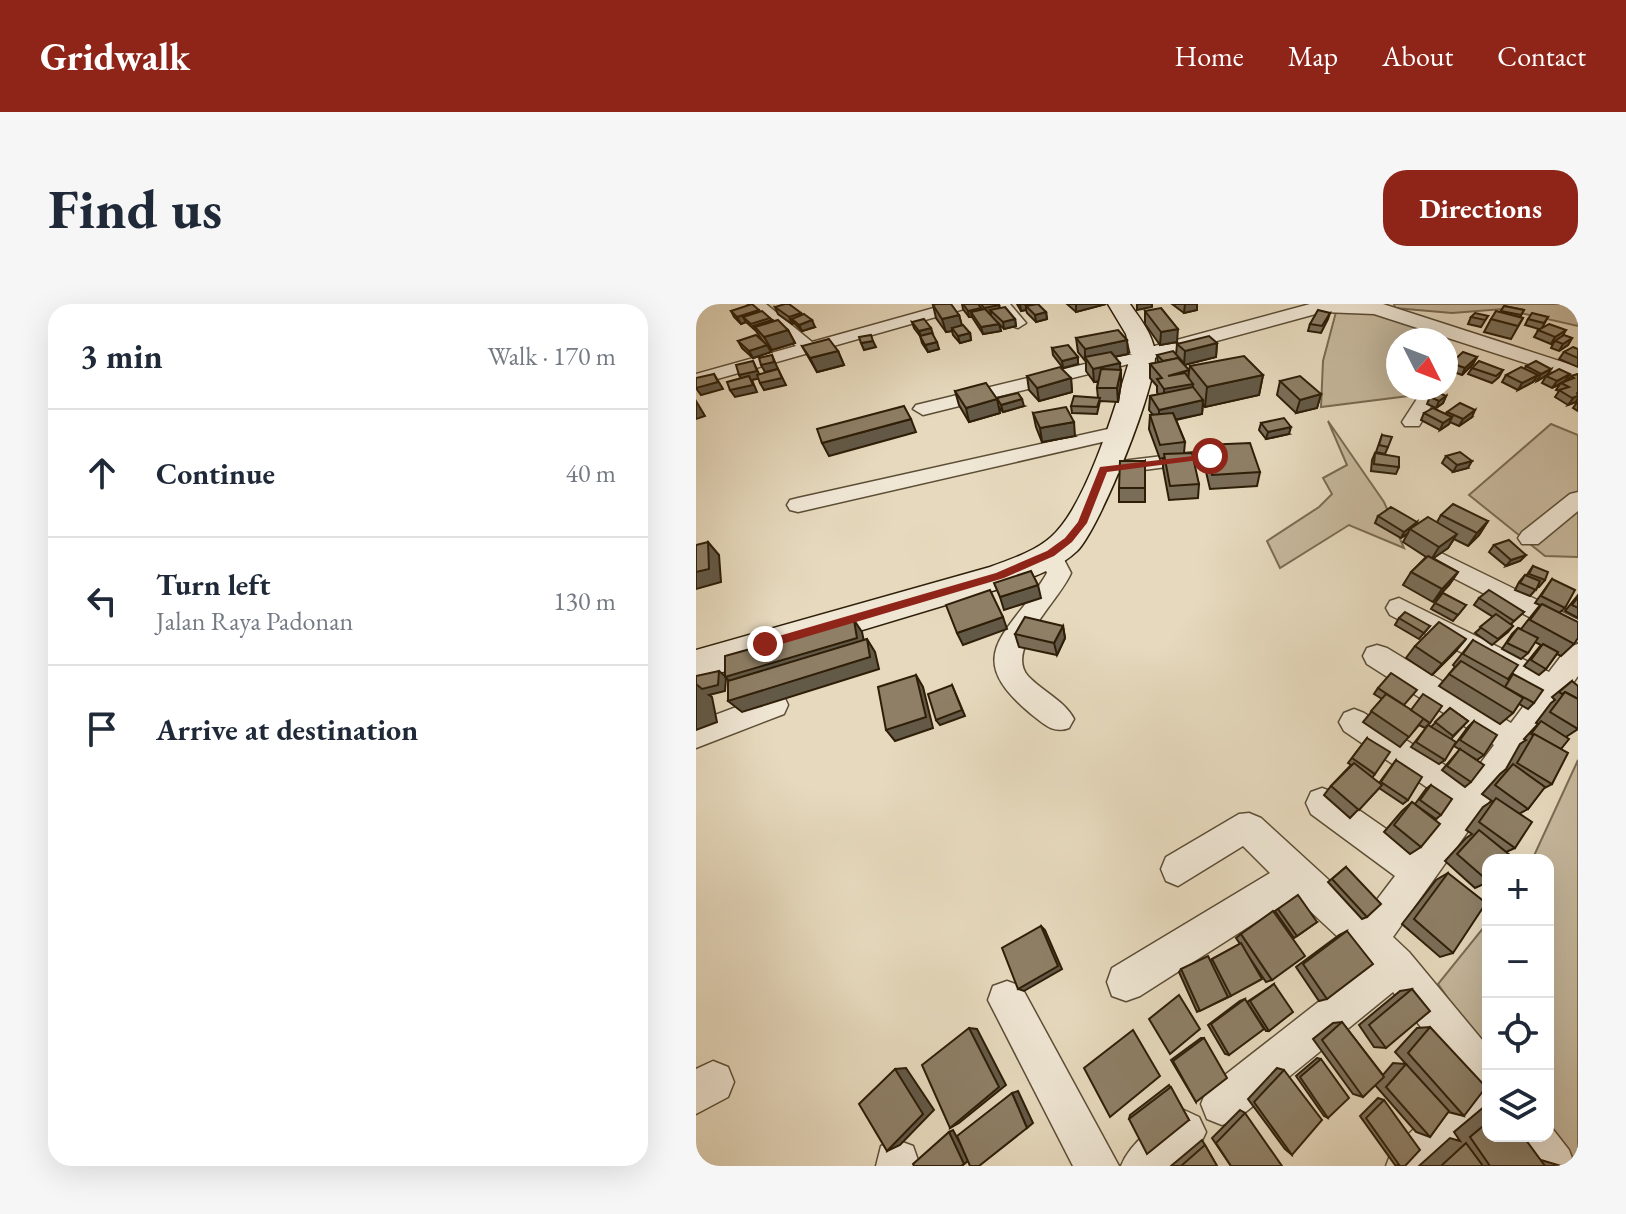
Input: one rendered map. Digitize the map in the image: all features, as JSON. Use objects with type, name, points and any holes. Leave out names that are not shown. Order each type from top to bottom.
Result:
[{"type":"main road","points":[[696,665],[1000,576],[1050,554],[1069,540],[1082,523],[1143,355],[1138,334],[1119,304]]},
{"type":"street","points":[[756,304],[808,347]]},
{"type":"street","points":[[696,380],[965,304]]},
{"type":"street","points":[[1002,304],[1018,323]]},
{"type":"street","points":[[923,409],[1143,355],[1328,305],[1374,306],[1428,328]]},
{"type":"street","points":[[1458,339],[1578,374]]},
{"type":"street","points":[[696,400],[718,393]]},
{"type":"street","points":[[1412,422],[1426,400]]},
{"type":"street","points":[[798,505],[1117,433]]},
{"type":"street","points":[[1103,469],[1237,453]]},
{"type":"street","points":[[1530,538],[1578,499]]},
{"type":"street","points":[[1050,554],[1059,573],[1054,586],[1020,625],[1009,643],[1004,661],[1012,677],[1027,693],[1059,719]]},
{"type":"street","points":[[1439,560],[1578,632]]},
{"type":"street","points":[[1399,608],[1554,688]]},
{"type":"street","points":[[1222,1104],[1382,952],[1419,872],[1578,655]]},
{"type":"street","points":[[1377,656],[1515,742]]},
{"type":"street","points":[[696,735],[774,705]]},
{"type":"street","points":[[1354,722],[1472,800]]},
{"type":"street","points":[[1322,803],[1419,872]]},
{"type":"street","points":[[1178,869],[1244,827],[1249,829],[1382,952],[1482,1072]]},
{"type":"street","points":[[1126,982],[1297,876]]},
{"type":"street","points":[[1007,1000],[1097,1166]]},
{"type":"street","points":[[1408,1166],[1482,1092]]},
{"type":"street","points":[[1143,1166],[1184,1132]]},
{"type":"street","points":[[1535,1142],[1553,1166]]},
{"type":"shaded area","points":[[1394,304],[1578,304],[1578,326],[1503,309],[1452,313],[1395,308]]},
{"type":"shaded area","points":[[1336,312],[1373,313],[1422,328],[1386,328],[1386,399],[1321,407],[1323,361]]},
{"type":"shaded area","points":[[1328,421],[1384,502],[1404,548],[1349,525],[1280,568],[1267,541],[1319,507],[1332,494],[1323,478],[1347,465]]},
{"type":"shaded area","points":[[1551,424],[1578,435],[1578,557],[1545,556],[1469,495]]},
{"type":"shaded area","points":[[1578,760],[1578,1166],[1567,1166],[1552,1142],[1554,854],[1535,854]]},
{"type":"shaded area","points":[[1482,929],[1482,1046],[1438,984]]},
{"type":"building","points":[[752,304],[759,310],[737,317],[731,311]]},
{"type":"building","points":[[785,304],[801,313],[789,317],[775,307]]},
{"type":"building","points":[[951,304],[959,315],[942,319],[933,305]]},
{"type":"building","points":[[963,304],[978,304],[981,308],[968,311]]},
{"type":"building","points":[[981,304],[998,304],[999,305],[984,308]]},
{"type":"building","points":[[1038,304],[1046,312],[1035,315],[1026,306]]},
{"type":"building","points":[[1504,306],[1524,310],[1521,315],[1501,311]]},
{"type":"building","points":[[1005,307],[1015,319],[1003,322],[990,310]]},
{"type":"building","points":[[1161,308],[1178,329],[1161,332],[1145,311]]},
{"type":"building","points":[[985,309],[999,324],[981,327],[971,312]]},
{"type":"building","points":[[1318,310],[1330,313],[1322,326],[1310,324]]},
{"type":"building","points":[[762,311],[770,318],[751,324],[743,317]]},
{"type":"building","points":[[1496,311],[1523,318],[1518,326],[1491,319]]},
{"type":"building","points":[[1475,313],[1488,316],[1485,320],[1471,317]]},
{"type":"building","points":[[1532,313],[1548,317],[1544,323],[1528,319]]},
{"type":"building","points":[[804,314],[812,320],[799,325],[792,319]]},
{"type":"building","points":[[924,319],[931,328],[919,331],[912,322]]},
{"type":"building","points":[[772,320],[755,328],[753,326]]},
{"type":"building","points":[[778,320],[788,330],[764,337],[755,327]]},
{"type":"building","points":[[1549,324],[1566,330],[1555,337],[1538,330]]},
{"type":"building","points":[[963,325],[970,333],[958,336],[952,328]]},
{"type":"building","points":[[1118,330],[1127,340],[1085,349],[1076,338]]},
{"type":"building","points":[[932,333],[937,342],[925,345],[920,336]]},
{"type":"building","points":[[756,335],[767,345],[749,351],[738,341]]},
{"type":"building","points":[[871,335],[873,341],[861,343],[859,337]]},
{"type":"building","points":[[1564,335],[1572,338],[1563,344],[1555,341]]},
{"type":"building","points":[[1209,336],[1217,343],[1185,351],[1177,344]]},
{"type":"building","points":[[829,339],[838,351],[810,358],[802,346]]},
{"type":"building","points":[[1068,345],[1078,357],[1062,361],[1052,348]]},
{"type":"building","points":[[1573,347],[1578,349],[1578,358],[1564,352]]},
{"type":"building","points":[[1173,351],[1183,362],[1178,358],[1163,361],[1157,355]]},
{"type":"building","points":[[1111,352],[1120,363],[1093,369],[1085,357]]},
{"type":"building","points":[[1463,352],[1477,357],[1465,368],[1458,366],[1458,357]]},
{"type":"building","points":[[772,355],[774,362],[761,365],[759,358]]},
{"type":"building","points":[[1244,356],[1263,375],[1207,387],[1190,366]]},
{"type":"building","points":[[1178,358],[1189,370],[1168,376],[1185,373],[1193,384],[1164,389],[1157,379],[1162,378],[1150,364]]},
{"type":"building","points":[[753,361],[757,371],[739,375],[736,365]]},
{"type":"building","points":[[1479,361],[1503,370],[1496,376],[1472,368]]},
{"type":"building","points":[[1536,361],[1551,369],[1541,374],[1526,366]]},
{"type":"building","points":[[1060,367],[1071,378],[1037,388],[1027,376]]},
{"type":"building","points":[[1521,367],[1538,375],[1522,383],[1506,375]]},
{"type":"building","points":[[778,369],[782,378],[760,383],[757,375]]},
{"type":"building","points":[[1101,369],[1121,370],[1117,388],[1097,388]]},
{"type":"building","points":[[1559,369],[1570,374],[1557,381],[1546,376]]},
{"type":"building","points":[[714,374],[718,382],[696,388],[696,378]]},
{"type":"building","points":[[1578,374],[1578,396],[1572,398],[1559,390],[1569,387],[1561,383]]},
{"type":"building","points":[[749,376],[753,385],[730,390],[727,382]]},
{"type":"building","points":[[1300,376],[1321,394],[1300,400],[1280,381]]},
{"type":"building","points":[[986,383],[997,399],[966,408],[955,391]]},
{"type":"building","points":[[1193,387],[1203,400],[1159,410],[1150,396]]},
{"type":"building","points":[[1018,393],[1022,399],[1001,405],[997,398]]},
{"type":"building","points":[[1074,396],[1100,398],[1097,407],[1071,406]]},
{"type":"building","points":[[1460,403],[1475,410],[1463,419],[1447,412]]},
{"type":"building","points":[[904,406],[911,419],[822,443],[817,429]]},
{"type":"building","points":[[1066,407],[1074,422],[1040,428],[1033,413]]},
{"type":"building","points":[[1433,408],[1452,417],[1443,423],[1424,413]]},
{"type":"building","points":[[1173,413],[1185,442],[1160,445],[1150,415]]},
{"type":"building","points":[[1284,418],[1291,427],[1268,432],[1261,423]]},
{"type":"building","points":[[1382,435],[1392,437],[1388,447],[1379,445]]},
{"type":"building","points":[[1250,443],[1260,472],[1212,475],[1205,445]]},
{"type":"building","points":[[1460,452],[1472,461],[1457,465],[1446,456]]},
{"type":"building","points":[[1192,453],[1199,484],[1170,486],[1164,454]]},
{"type":"building","points":[[1375,453],[1399,457],[1399,467],[1374,464]]},
{"type":"building","points":[[1120,461],[1145,461],[1145,488],[1119,488]]},
{"type":"building","points":[[1453,504],[1488,521],[1477,533],[1441,515]]},
{"type":"building","points":[[1391,507],[1417,522],[1404,532],[1378,516]]},
{"type":"building","points":[[1428,517],[1457,534],[1439,547],[1410,529]]},
{"type":"building","points":[[1509,540],[1526,555],[1511,560],[1494,545]]},
{"type":"building","points":[[708,542],[709,569],[696,572],[696,545]]},
{"type":"building","points":[[1428,556],[1458,572],[1442,589],[1411,572]]},
{"type":"building","points":[[1533,566],[1548,572],[1545,580],[1529,574]]},
{"type":"building","points":[[1031,571],[1038,585],[1000,597],[994,583]]},
{"type":"building","points":[[1525,575],[1540,581],[1536,590],[1520,583]]},
{"type":"building","points":[[1552,579],[1575,590],[1565,608],[1541,596]]},
{"type":"building","points":[[990,590],[1003,617],[957,633],[946,605]]},
{"type":"building","points":[[1489,590],[1524,612],[1514,621],[1479,598]]},
{"type":"building","points":[[1443,593],[1466,605],[1458,615],[1435,603]]},
{"type":"building","points":[[1542,604],[1578,622],[1578,638],[1574,644],[1530,620]]},
{"type":"building","points":[[1405,612],[1430,626],[1424,633],[1399,618]]},
{"type":"building","points":[[1496,614],[1513,626],[1498,639],[1480,627]]},
{"type":"building","points":[[1025,617],[1063,626],[1054,643],[1015,634]]},
{"type":"building","points":[[854,620],[857,638],[725,677],[725,656]]},
{"type":"building","points":[[1439,622],[1466,639],[1442,664],[1415,646]]},
{"type":"building","points":[[1518,628],[1538,638],[1528,653],[1507,643]]},
{"type":"building","points":[[867,639],[870,657],[728,701],[728,681]]},
{"type":"building","points":[[1473,640],[1518,665],[1508,679],[1463,654]]},
{"type":"building","points":[[1543,644],[1558,652],[1546,669],[1531,660]]},
{"type":"building","points":[[1461,661],[1523,698],[1513,713],[1449,674]]},
{"type":"building","points":[[719,671],[718,685],[702,689],[696,684],[696,676]]},
{"type":"building","points":[[1391,673],[1417,690],[1404,705],[1378,688]]},
{"type":"building","points":[[1513,674],[1543,690],[1534,703],[1505,687]]},
{"type":"building","points":[[916,675],[926,717],[886,730],[878,687]]},
{"type":"building","points":[[1572,681],[1578,686],[1578,699],[1559,692]]},
{"type":"building","points":[[952,685],[962,710],[936,720],[928,694]]},
{"type":"building","points":[[1565,692],[1578,699],[1578,729],[1550,712]]},
{"type":"building","points":[[1386,694],[1424,718],[1409,737],[1371,711]]},
{"type":"building","points":[[1423,694],[1442,706],[1430,723],[1411,710]]},
{"type":"building","points":[[1450,708],[1468,721],[1453,736],[1435,722]]},
{"type":"building","points":[[1474,721],[1497,735],[1484,755],[1460,740]]},
{"type":"building","points":[[1541,721],[1569,739],[1561,749],[1531,734]]},
{"type":"building","points":[[1428,725],[1456,742],[1445,760],[1416,742]]},
{"type":"building","points":[[1534,734],[1568,753],[1552,784],[1517,763]]},
{"type":"building","points":[[1367,738],[1390,752],[1375,774],[1352,758]]},
{"type":"building","points":[[1460,749],[1484,765],[1471,782],[1447,766]]},
{"type":"building","points":[[1396,760],[1422,777],[1408,800],[1381,782]]},
{"type":"building","points":[[1354,763],[1382,785],[1359,810],[1331,786]]},
{"type":"building","points":[[1513,764],[1545,787],[1528,809],[1495,785]]},
{"type":"building","points":[[1431,785],[1452,799],[1441,815],[1420,800]]},
{"type":"building","points":[[1496,798],[1532,822],[1515,848],[1479,822]]},
{"type":"building","points":[[1412,802],[1440,824],[1421,847],[1394,825]]},
{"type":"building","points":[[1479,830],[1509,854],[1482,854],[1482,876],[1457,854]]},
{"type":"building","points":[[1346,867],[1381,904],[1367,917],[1332,879]]},
{"type":"building","points":[[1448,873],[1482,900],[1482,909],[1453,953],[1414,919]]},
{"type":"building","points":[[1298,895],[1317,922],[1297,936],[1278,909]]},
{"type":"building","points":[[1273,911],[1305,956],[1272,980],[1241,934]]},
{"type":"building","points":[[1041,926],[1058,966],[1018,989],[1002,948]]},
{"type":"building","points":[[1347,931],[1373,964],[1327,999],[1303,964]]},
{"type":"building","points":[[1241,943],[1262,979],[1231,996],[1212,959]]},
{"type":"building","points":[[1208,956],[1228,997],[1200,1011],[1181,969]]},
{"type":"building","points":[[1274,984],[1293,1012],[1269,1031],[1250,1001]]},
{"type":"building","points":[[1412,989],[1430,1011],[1386,1048],[1369,1025]]},
{"type":"building","points":[[1179,995],[1200,1029],[1170,1054],[1149,1019]]},
{"type":"building","points":[[1245,999],[1264,1029],[1229,1055],[1211,1024]]},
{"type":"building","points":[[1342,1022],[1384,1077],[1363,1097],[1322,1040]]},
{"type":"building","points":[[1430,1027],[1482,1083],[1482,1092],[1464,1116],[1408,1053]]},
{"type":"building","points":[[969,1028],[999,1087],[950,1128],[922,1065]]},
{"type":"building","points":[[1133,1030],[1160,1076],[1110,1117],[1084,1068]]},
{"type":"building","points":[[1204,1038],[1227,1078],[1196,1102],[1173,1061]]},
{"type":"building","points":[[1321,1059],[1349,1098],[1328,1118],[1300,1077]]},
{"type":"building","points":[[1406,1064],[1449,1111],[1430,1137],[1386,1087]]},
{"type":"building","points":[[895,1069],[923,1114],[887,1151],[859,1104]]},
{"type":"building","points":[[1284,1070],[1322,1120],[1292,1155],[1254,1102]]},
{"type":"building","points":[[1171,1087],[1189,1120],[1147,1154],[1129,1119]]},
{"type":"building","points":[[1012,1093],[1027,1128],[979,1166],[970,1166],[957,1136]]},
{"type":"building","points":[[1384,1100],[1420,1150],[1405,1166],[1400,1166],[1366,1118]]},
{"type":"building","points":[[1245,1113],[1282,1166],[1231,1166],[1216,1143]]},
{"type":"building","points":[[1482,1127],[1482,1142],[1527,1142],[1545,1166],[1490,1166],[1470,1137]]},
{"type":"building","points":[[949,1132],[964,1164],[914,1166],[913,1164]]},
{"type":"building","points":[[1466,1143],[1483,1166],[1441,1166]]},
{"type":"building","points":[[1205,1145],[1217,1166],[1181,1166]]},
{"type":"route","points":[[765,644],[1027,566],[1069,540],[1082,523],[1103,469],[1210,456]]}]
